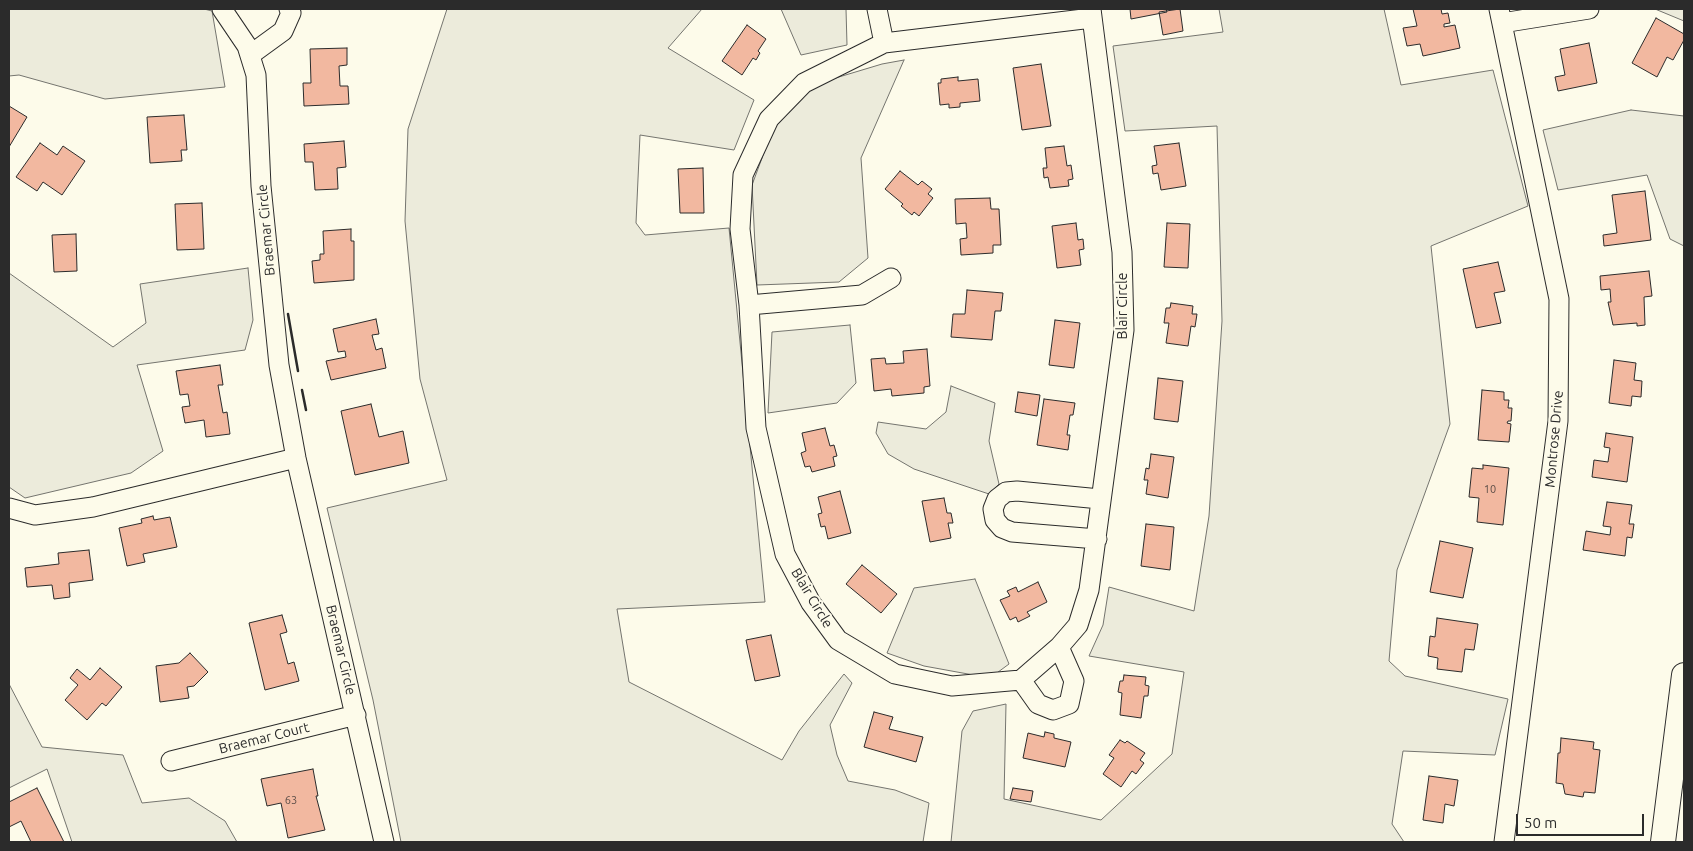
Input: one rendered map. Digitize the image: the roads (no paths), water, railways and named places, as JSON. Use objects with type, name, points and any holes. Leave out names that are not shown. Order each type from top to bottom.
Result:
[{"type":"main road","points":[[1663,842],[1684,675]]},
{"type":"street","name":"Braemar Circle","points":[[223,9],[247,46],[256,75],[261,186],[278,365],[296,458],[384,842]]},
{"type":"street","points":[[250,55],[270,43],[283,31],[291,13],[289,9]]},
{"type":"street","points":[[877,9],[884,43]]},
{"type":"street","points":[[1500,16],[1589,9]]},
{"type":"street","name":"Blair Circle","points":[[1091,14],[1122,252],[1124,330],[1089,590],[1078,625],[1059,647],[1021,680],[952,686],[895,674],[838,640],[816,610],[785,554],[756,428],[749,305],[740,229],[743,175],[769,119],[804,83],[884,43],[1091,14]]},
{"type":"street","name":"Montrose Drive","points":[[1500,16],[1559,299],[1558,420],[1504,842]]},
{"type":"street","points":[[749,305],[862,295],[891,278]]},
{"type":"street","points":[[9,508],[35,515],[93,507],[296,458]]},
{"type":"street","points":[[1096,540],[1012,532],[1002,528],[995,520],[993,509],[997,499],[1006,492],[1017,491],[1100,498]]},
{"type":"street","points":[[1021,680],[1038,704],[1053,710],[1069,704],[1074,681],[1059,647]]},
{"type":"street","name":"Braemar Court","points":[[171,761],[356,715]]}]
